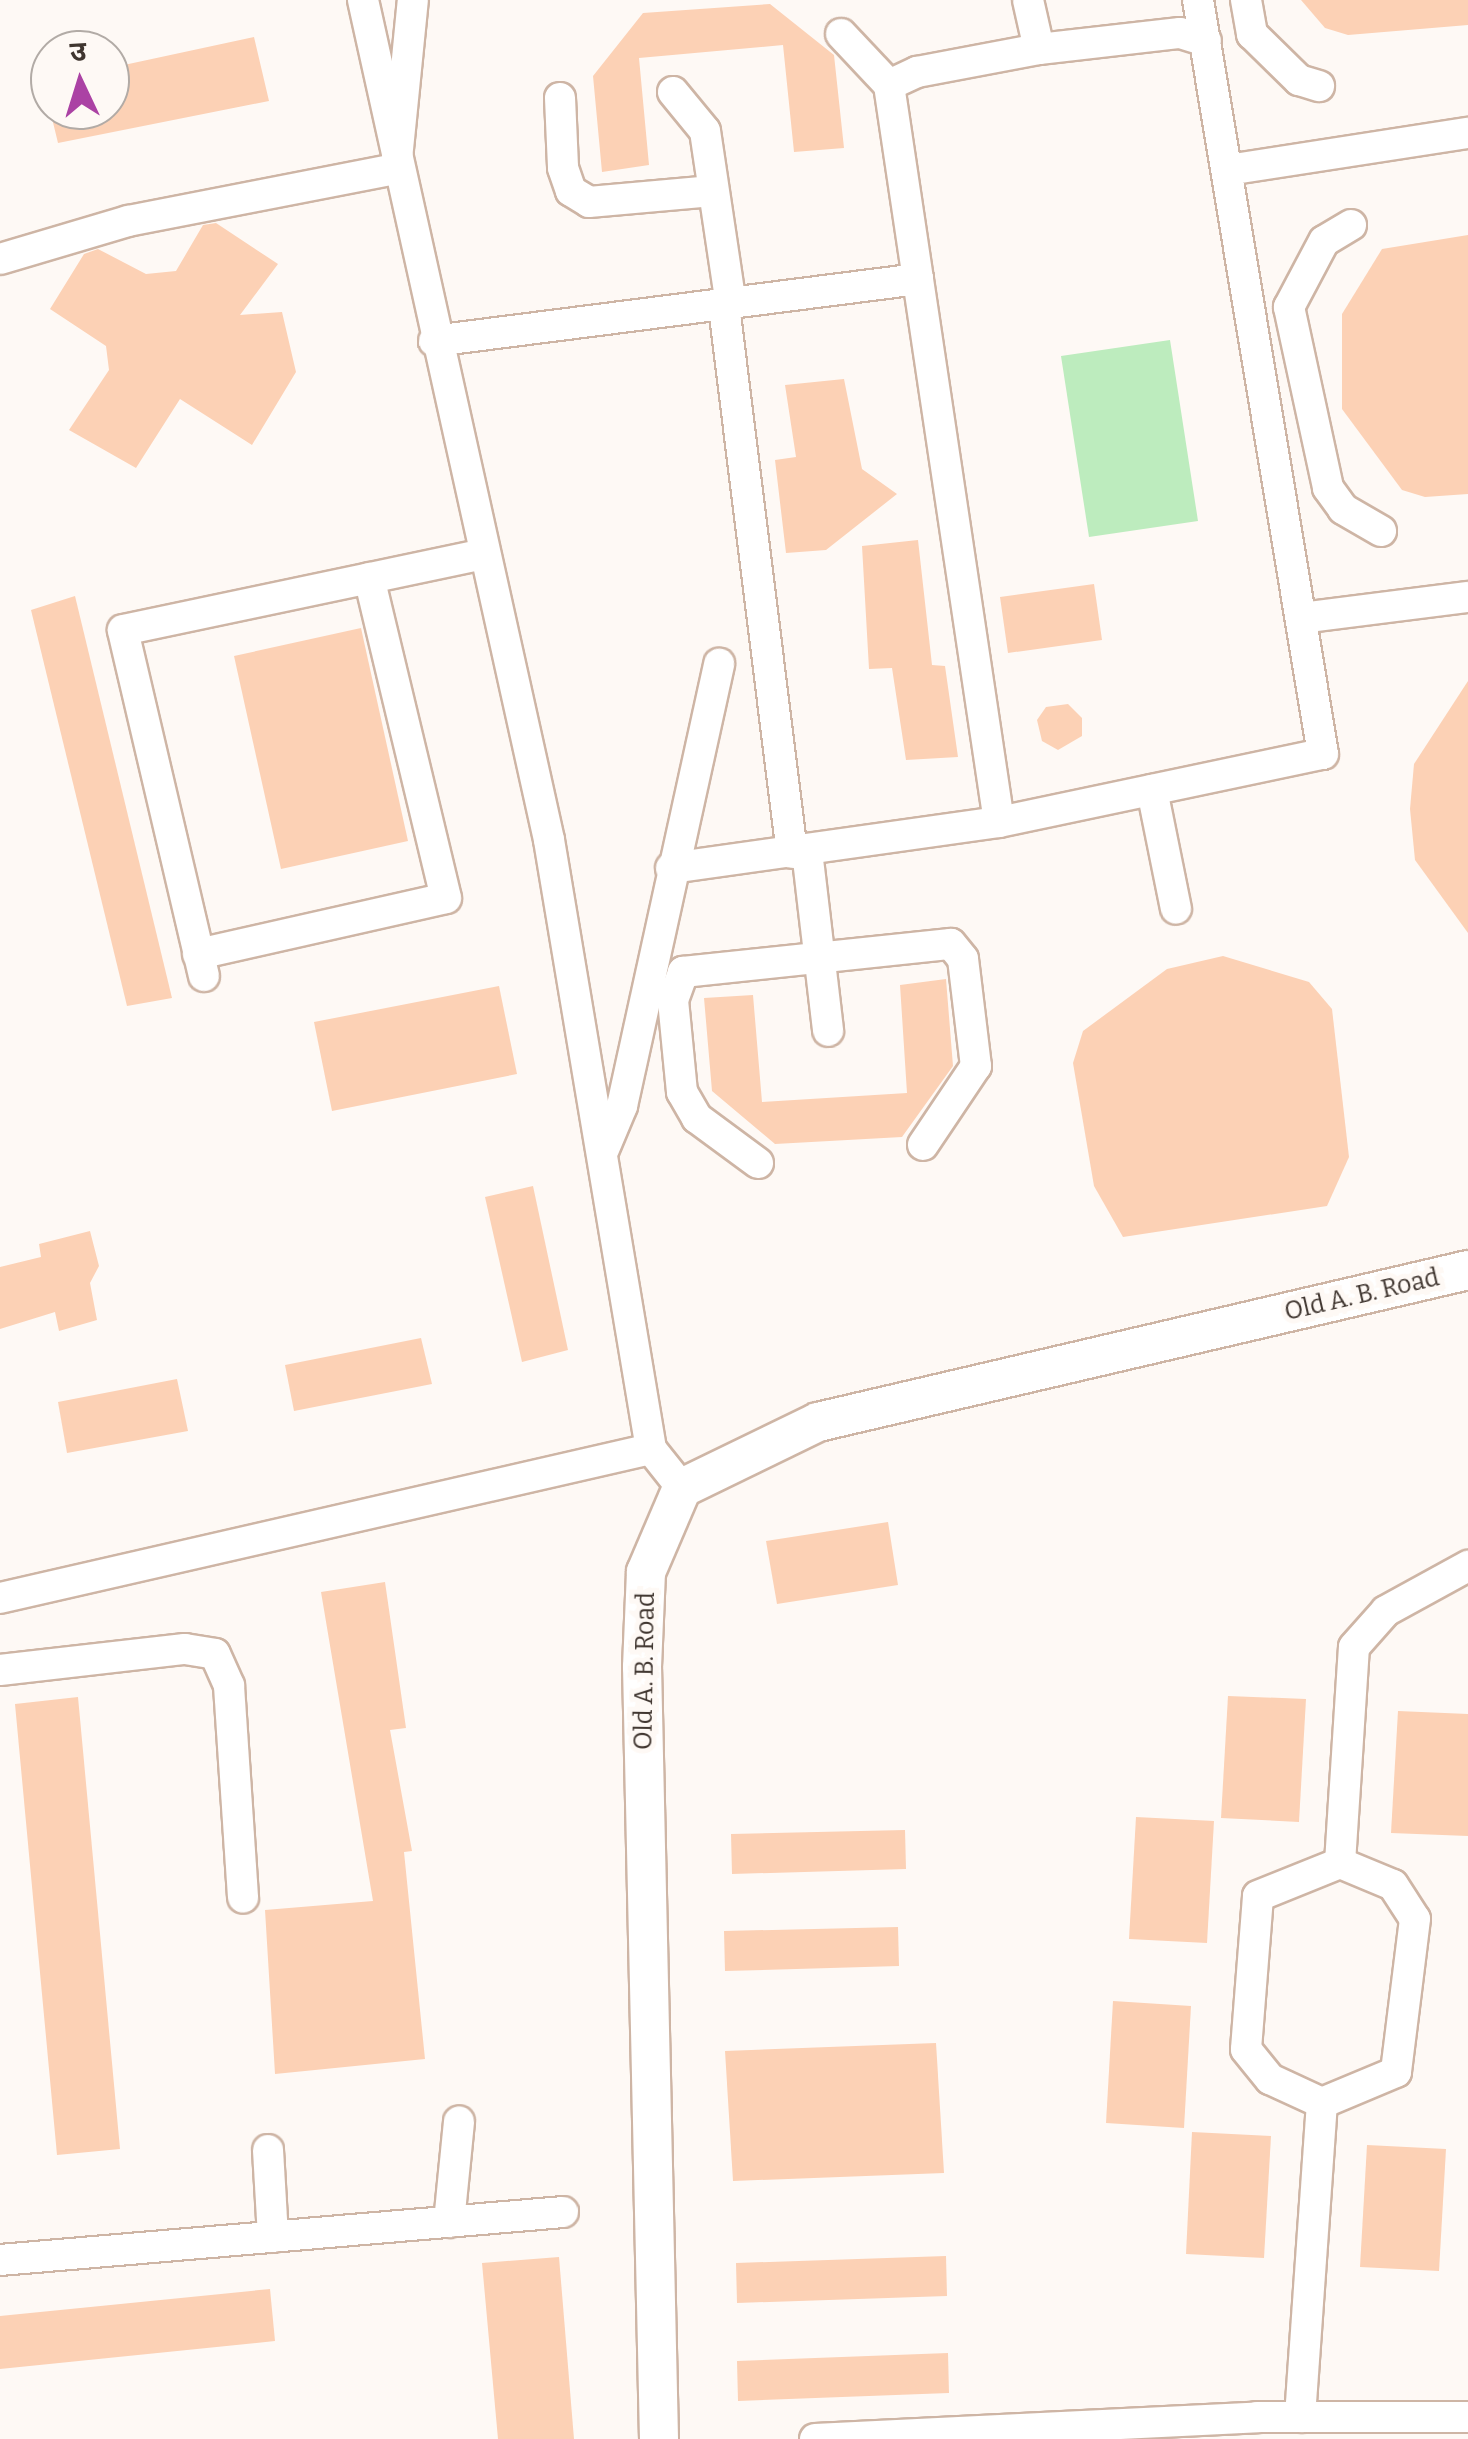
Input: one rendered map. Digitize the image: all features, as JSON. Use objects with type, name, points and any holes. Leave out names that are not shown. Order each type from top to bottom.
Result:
[{"type":"street","points":[[362,0],[434,341],[550,840],[651,1449],[682,1488]]},
{"type":"street","points":[[396,169],[414,0]]},
{"type":"street","points":[[1028,0],[1039,50]]},
{"type":"street","points":[[671,868],[999,822],[1323,754],[1198,0]]},
{"type":"street","points":[[1246,0],[1252,34],[1299,80],[1319,86]]},
{"type":"street","points":[[889,84],[917,72],[1039,50],[1180,33],[1206,41]]},
{"type":"street","points":[[841,34],[889,84],[999,822]]},
{"type":"street","points":[[672,92],[705,131],[799,852],[819,954],[828,1031]]},
{"type":"street","points":[[560,98],[563,168],[571,191],[588,202],[712,191]]},
{"type":"street","points":[[1228,170],[1468,134]]},
{"type":"street","points":[[0,260],[128,221],[396,169]]},
{"type":"street","points":[[1351,225],[1324,241],[1290,307],[1302,393],[1328,488],[1344,509],[1382,530]]},
{"type":"street","points":[[434,341],[918,280]]},
{"type":"street","points":[[1265,397],[1302,393]]},
{"type":"street","points":[[369,578],[446,898],[201,965],[123,630],[369,578],[484,554]]},
{"type":"street","points":[[1301,618],[1468,597]]},
{"type":"street","points":[[604,1149],[622,1106],[671,868],[720,663]]},
{"type":"street","points":[[1152,790],[1176,909]]},
{"type":"street","points":[[758,1163],[697,1118],[682,1092],[673,1000],[683,972],[819,954],[951,944],[964,959],[976,1066],[924,1145]]},
{"type":"street","name":"Old A. B. Road","points":[[659,2439],[642,1666],[646,1572],[682,1488],[818,1422],[1468,1270]]},
{"type":"street","points":[[0,1598],[651,1449]]},
{"type":"street","points":[[1340,1863],[1354,1648],[1386,1612],[1468,1566]]},
{"type":"street","points":[[0,1670],[185,1649],[215,1654],[229,1686],[243,1898]]},
{"type":"street","points":[[1340,1863],[1394,1884],[1415,1919],[1396,2072],[1322,2102],[1270,2078],[1246,2049],[1258,1896],[1340,1863]]},
{"type":"street","points":[[1300,2417],[1322,2102]]},
{"type":"street","points":[[449,2222],[459,2121]]},
{"type":"street","points":[[268,2150],[273,2237]]},
{"type":"street","points":[[0,2250],[0,2260],[563,2212]]},
{"type":"street","points":[[815,2439],[1300,2417],[1388,2428],[1468,2417]]},
{"type":"green space","points":[[1170,340],[1198,521],[1089,537],[1061,356]]},
{"type":"building","points":[[1301,0],[1468,0],[1468,25],[1348,35],[1325,28]]},
{"type":"building","points":[[770,4],[834,55],[844,148],[794,152],[783,45],[639,58],[649,165],[602,172],[593,76],[643,13]]},
{"type":"building","points":[[254,37],[269,101],[130,129],[130,64]]},
{"type":"building","points":[[55,130],[123,130],[58,143]]},
{"type":"building","points":[[216,223],[278,264],[240,315],[282,312],[296,372],[252,445],[180,399],[136,468],[69,430],[109,370],[106,346],[50,309],[84,254],[98,249],[146,274],[176,271],[203,225]]},
{"type":"building","points":[[1468,235],[1468,494],[1425,497],[1402,490],[1342,409],[1342,314],[1382,249]]},
{"type":"building","points":[[844,379],[862,469],[897,494],[826,550],[786,553],[775,460],[796,457],[785,385]]},
{"type":"building","points":[[918,540],[932,665],[945,666],[958,757],[906,760],[892,668],[869,669],[862,546]]},
{"type":"building","points":[[1094,584],[1102,640],[1008,653],[1000,597]]},
{"type":"building","points":[[75,596],[172,998],[127,1006],[31,610]]},
{"type":"building","points":[[361,628],[408,841],[281,869],[234,656]]},
{"type":"building","points":[[1468,681],[1468,933],[1415,860],[1410,809],[1414,764]]},
{"type":"building","points":[[1068,704],[1082,718],[1082,736],[1058,750],[1042,741],[1037,720],[1046,707]]},
{"type":"building","points":[[1223,956],[1309,982],[1332,1009],[1349,1157],[1327,1206],[1123,1237],[1094,1186],[1073,1063],[1083,1031],[1167,969]]},
{"type":"building","points":[[946,979],[953,1066],[902,1137],[775,1144],[712,1091],[704,998],[753,995],[762,1102],[907,1093],[900,985]]},
{"type":"building","points":[[499,986],[517,1074],[332,1111],[314,1022]]},
{"type":"building","points":[[533,1186],[568,1350],[522,1362],[485,1197]]},
{"type":"building","points":[[90,1231],[99,1266],[90,1283],[97,1320],[59,1331],[55,1312],[0,1329],[0,1267],[41,1257],[39,1244]]},
{"type":"building","points":[[421,1338],[432,1384],[294,1411],[285,1365]]},
{"type":"building","points":[[177,1379],[188,1431],[67,1453],[58,1402]]},
{"type":"building","points":[[888,1522],[898,1585],[777,1604],[766,1541]]},
{"type":"building","points":[[385,1582],[406,1728],[390,1730],[412,1851],[404,1852],[425,2059],[275,2074],[265,1910],[373,1901],[321,1592]]},
{"type":"building","points":[[1228,1696],[1306,1699],[1299,1822],[1221,1818]]},
{"type":"building","points":[[78,1697],[120,2149],[57,2155],[15,1704]]},
{"type":"building","points":[[1398,1711],[1468,1714],[1468,1836],[1391,1833]]},
{"type":"building","points":[[1136,1817],[1214,1821],[1207,1943],[1129,1939]]},
{"type":"building","points":[[905,1830],[906,1869],[732,1874],[731,1834]]},
{"type":"building","points":[[898,1927],[899,1966],[725,1971],[724,1931]]},
{"type":"building","points":[[1113,2001],[1191,2006],[1184,2128],[1106,2123]]},
{"type":"building","points":[[936,2043],[944,2173],[733,2181],[725,2051]]},
{"type":"building","points":[[1192,2132],[1271,2136],[1264,2258],[1186,2254]]},
{"type":"building","points":[[1367,2145],[1446,2149],[1439,2271],[1360,2267]]},
{"type":"building","points":[[946,2256],[947,2296],[737,2303],[736,2263]]},
{"type":"building","points":[[559,2257],[574,2439],[498,2439],[482,2263]]},
{"type":"building","points":[[270,2289],[275,2341],[0,2369],[0,2316]]},
{"type":"building","points":[[948,2353],[949,2393],[738,2401],[737,2361]]}]
